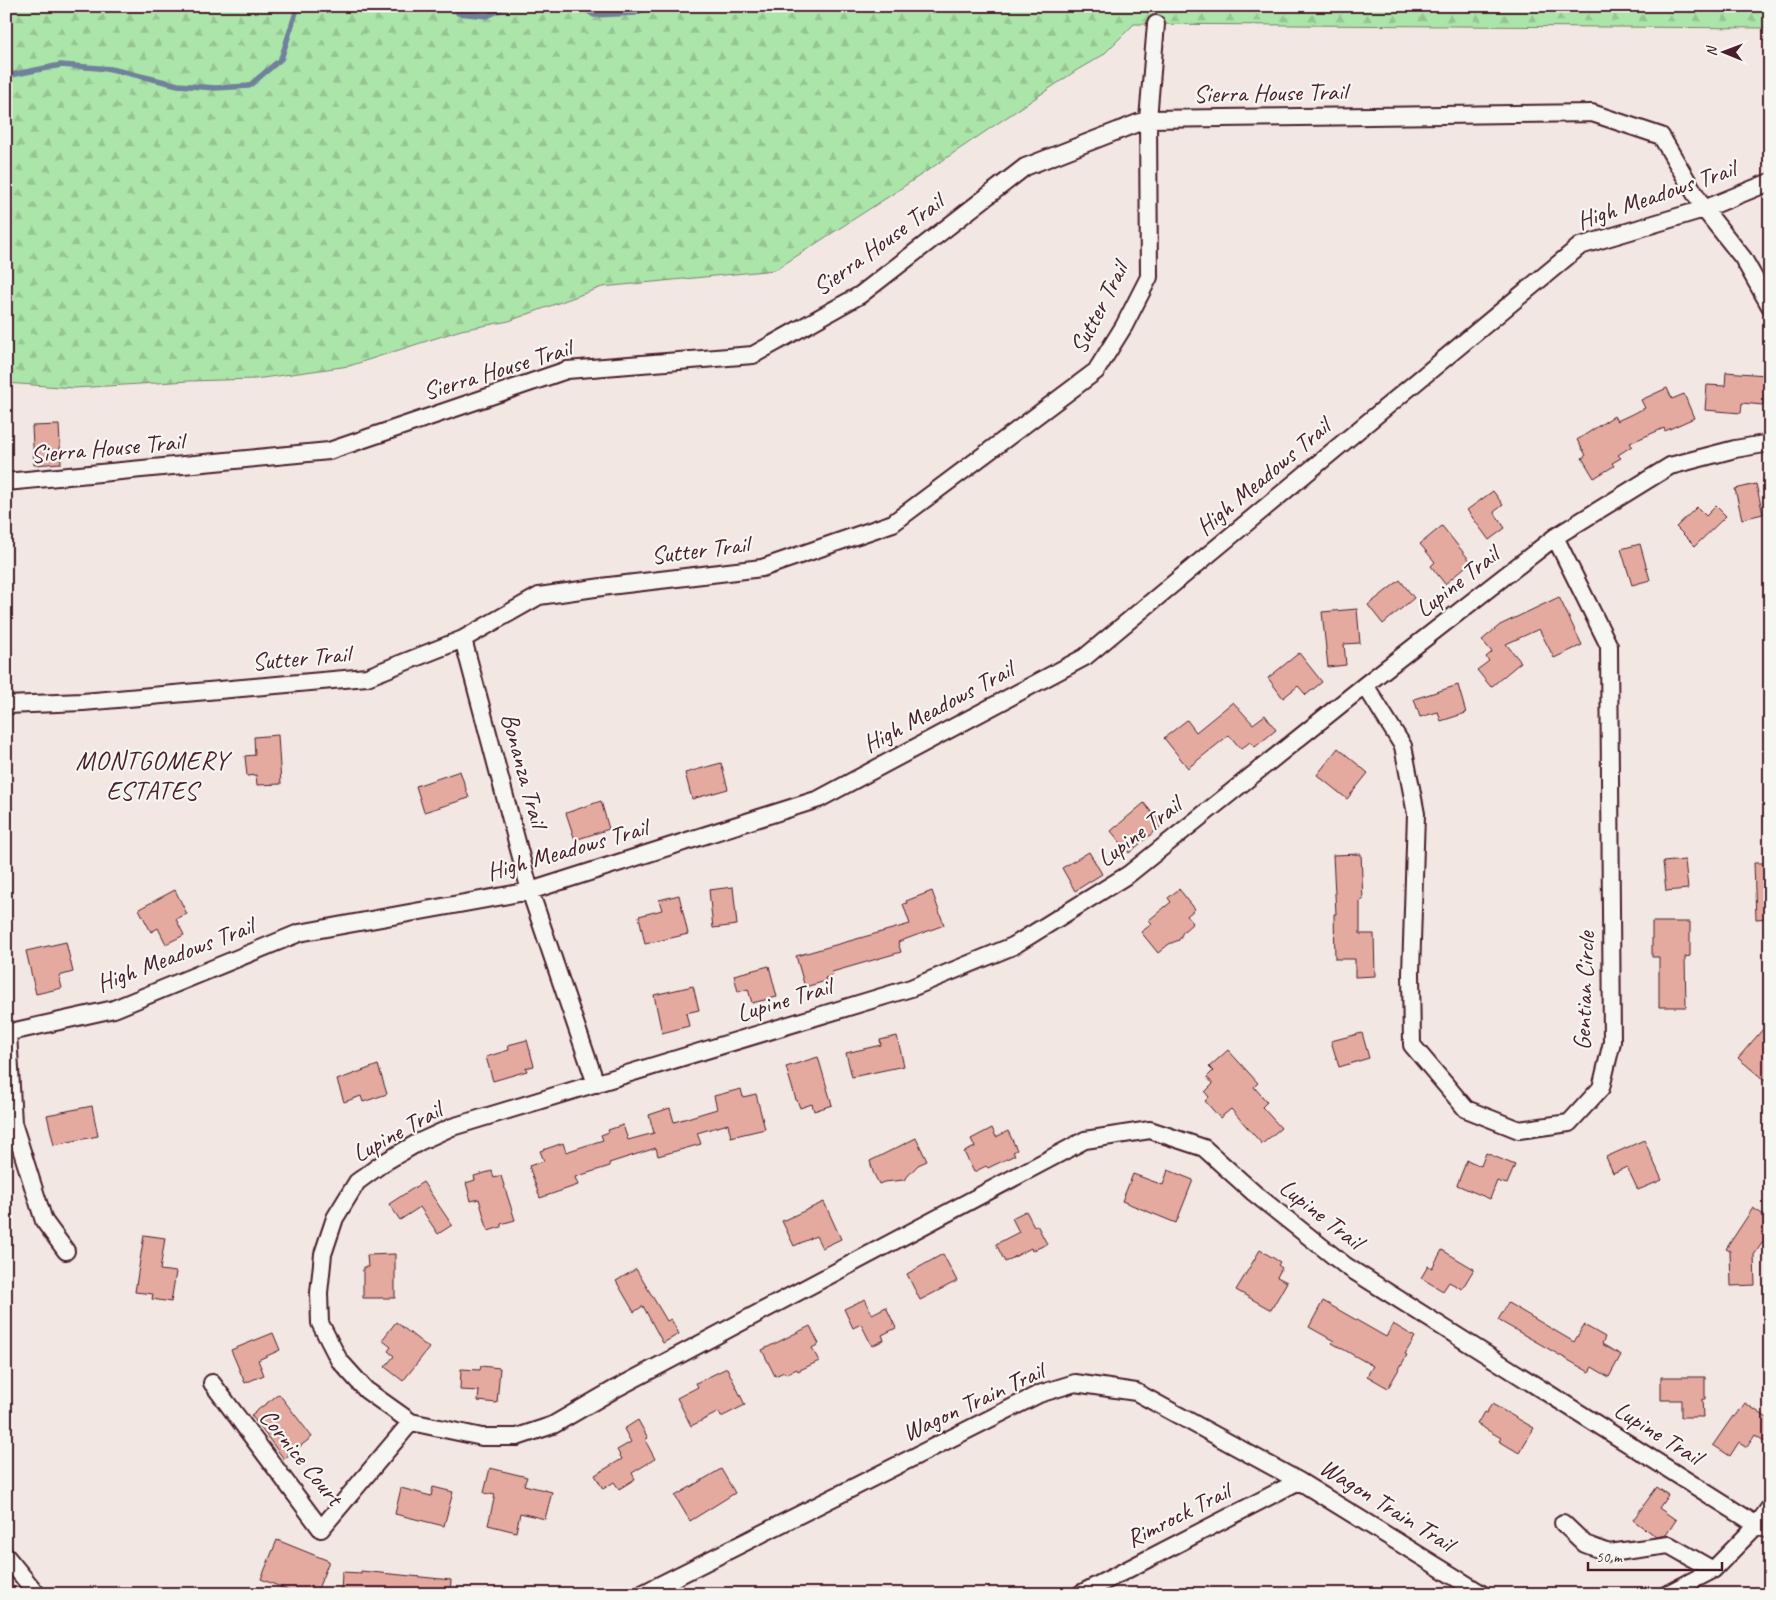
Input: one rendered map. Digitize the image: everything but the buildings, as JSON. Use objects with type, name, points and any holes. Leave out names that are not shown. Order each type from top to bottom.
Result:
[{"type":"street","name":"Sutter Trail","points":[[6,705],[83,702],[367,677],[463,639],[539,596],[762,568],[893,523],[1096,371],[1124,326],[1149,277],[1148,119],[1156,24]]},
{"type":"street","name":"Sierra House Trail","points":[[6,482],[329,451],[567,370],[754,355],[860,296],[1024,167],[1148,119],[1592,113],[1662,136],[1704,209],[1743,258],[1770,306]]},
{"type":"street","name":"High Meadows Trail","points":[[7,1033],[114,1009],[299,933],[530,891],[819,799],[1085,657],[1580,246],[1704,209],[1770,182]]},
{"type":"street","name":"Lupine Trail","points":[[1763,1527],[1346,1266],[1254,1193],[1204,1148],[1150,1130],[1085,1140],[624,1384],[552,1425],[517,1437],[482,1437],[411,1422],[366,1390],[339,1360],[320,1323],[319,1293],[323,1254],[335,1218],[357,1182],[384,1163],[420,1142],[452,1127],[911,988],[1013,946],[1129,874],[1364,685],[1555,537],[1670,466],[1735,449],[1770,443]]},
{"type":"street","name":"Gentian Circle","points":[[1364,685],[1403,746],[1416,814],[1411,973],[1412,1044],[1466,1109],[1519,1130],[1569,1123],[1601,1088],[1612,1042],[1609,646],[1555,537]]},
{"type":"street","name":"Bonanza Trail","points":[[463,639],[530,891],[596,1084]]},
{"type":"street","points":[[7,1033],[12,1123],[44,1221],[66,1251]]},
{"type":"street","name":"Cornice Court","points":[[212,1383],[321,1529],[411,1422]]},
{"type":"street","name":"Wagon Train Trail","points":[[642,1594],[1039,1394],[1074,1383],[1136,1392],[1299,1480],[1482,1594]]},
{"type":"street","name":"Rimrock Trail","points":[[1080,1594],[1299,1480]]},
{"type":"street","points":[[1667,1594],[1713,1570],[1763,1527],[1770,1507]]},
{"type":"street","points":[[1563,1523],[1585,1544],[1609,1553],[1669,1545],[1713,1570]]},
{"type":"street","points":[[6,1556],[37,1594]]},
{"type":"green space","points":[[6,6],[1770,6],[1770,28],[1134,24],[1103,55],[1077,70],[891,195],[775,270],[602,287],[509,321],[461,330],[349,366],[255,379],[74,388],[6,383]]},
{"type":"waterway","points":[[6,76],[61,65],[111,69],[178,85],[215,88],[249,86],[281,59],[298,6]]},
{"type":"waterway","points":[[453,6],[458,13],[487,16],[508,6]]},
{"type":"waterway","points":[[581,6],[594,15],[635,13],[650,6]]},
{"type":"district","name":"MONTGOMERY ESTATES","points":[[152,775]]}]
